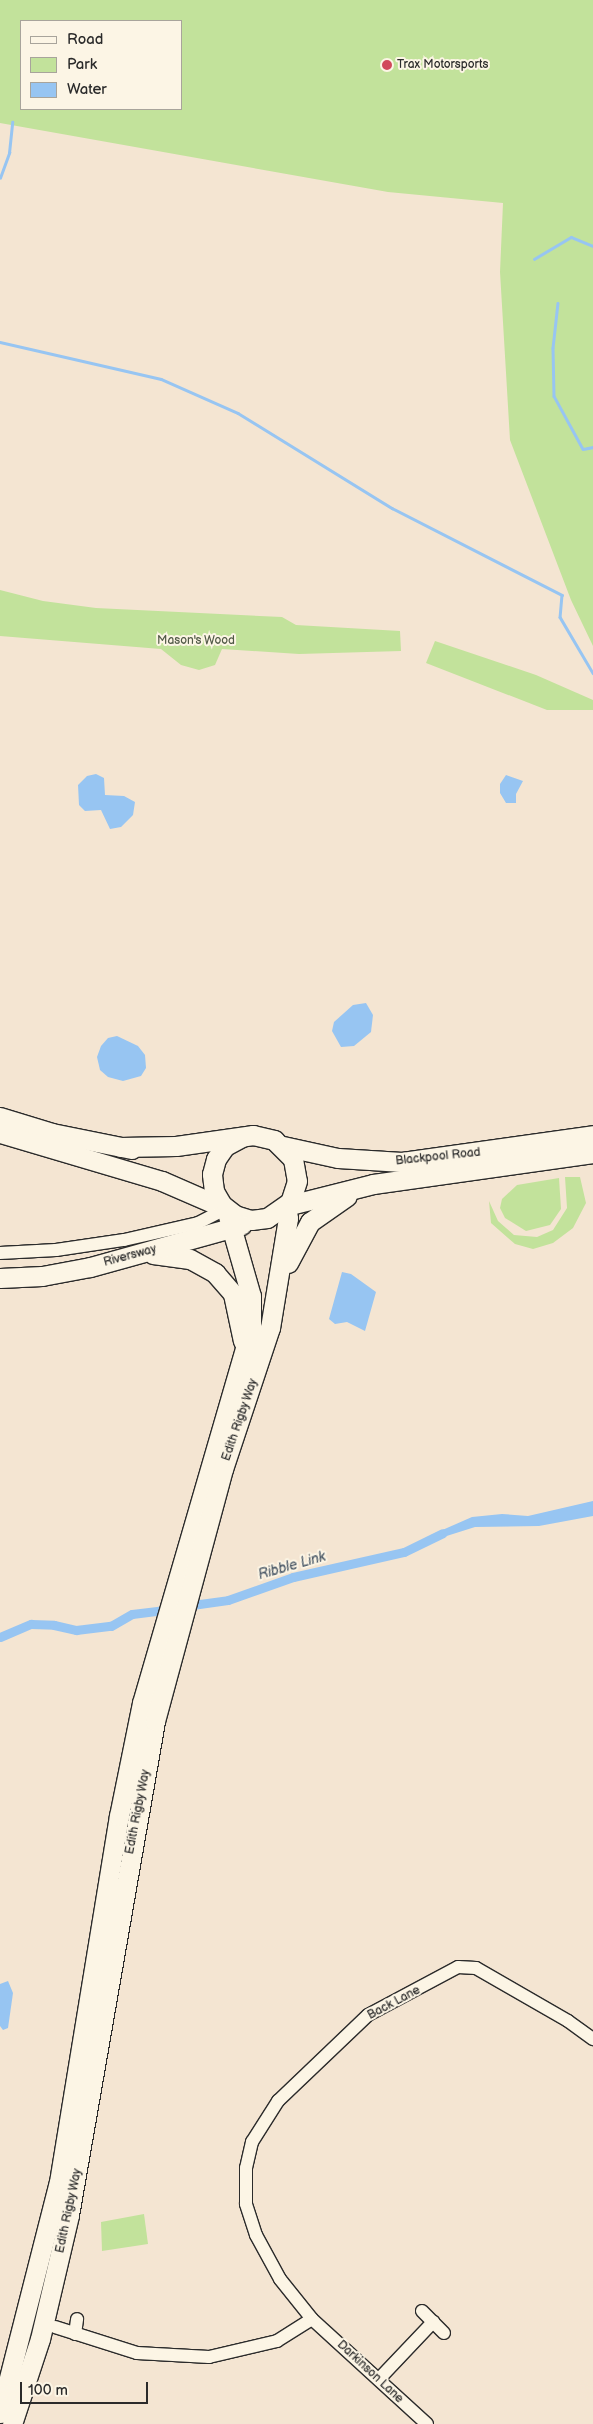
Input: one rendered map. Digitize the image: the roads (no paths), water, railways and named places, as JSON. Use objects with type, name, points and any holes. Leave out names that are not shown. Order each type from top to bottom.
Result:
[{"type":"highway","points":[[0,1117],[52,1133],[120,1147],[176,1153],[222,1150]]},
{"type":"highway","points":[[0,1133],[156,1179],[204,1198],[227,1215]]},
{"type":"highway","name":"Blackpool Road","points":[[283,1146],[338,1158],[402,1162],[593,1135]]},
{"type":"highway","points":[[120,1147],[176,1146],[264,1136],[283,1146],[293,1159],[297,1176],[295,1192],[286,1206]]},
{"type":"highway","points":[[227,1215],[216,1196],[212,1180],[214,1164],[222,1150],[242,1137]]},
{"type":"highway","name":"Blackpool Road","points":[[286,1206],[366,1186],[593,1153]]},
{"type":"highway","points":[[278,1291],[293,1250],[310,1222],[366,1186]]},
{"type":"highway","name":"Riversway","points":[[0,1278],[42,1276],[132,1255],[227,1215],[256,1220],[272,1216],[286,1206]]},
{"type":"highway","name":"Edith Rigby Way","points":[[216,1470],[252,1386],[278,1291],[288,1218],[286,1206]]},
{"type":"highway","name":"Edith Rigby Way","points":[[12,2424],[40,2339],[69,2216],[129,1814],[144,1694],[216,1470],[244,1360],[253,1310],[246,1273],[227,1215]]},
{"type":"highway","points":[[132,1255],[182,1258],[215,1273],[233,1294],[238,1309],[244,1360]]},
{"type":"highway","name":"Edith Rigby Way","points":[[0,2413],[59,2182],[129,1814]]},
{"type":"street","points":[[204,1198],[205,1221]]},
{"type":"street","name":"Riversway","points":[[0,1253],[94,1245],[227,1215]]},
{"type":"street","name":"Back Lane","points":[[246,2168],[252,2142],[272,2109],[311,2067],[368,2015],[458,1967],[476,1968],[568,2021],[593,2039]]},
{"type":"street","name":"Darkinson Lane","points":[[246,2168],[246,2204],[256,2235],[280,2278],[312,2319],[427,2424]]},
{"type":"street","points":[[422,2312],[444,2333]]},
{"type":"street","points":[[75,2334],[77,2319]]},
{"type":"street","points":[[55,2326],[137,2353],[208,2357],[277,2341],[312,2319]]},
{"type":"street","points":[[378,2379],[434,2322]]},
{"type":"water","points":[[96,774],[104,778],[105,795],[124,796],[135,802],[133,815],[121,827],[110,829],[101,810],[85,811],[79,805],[78,785],[87,776]]},
{"type":"water","points":[[506,775],[523,781],[516,794],[516,803],[506,803],[500,793],[500,784]]},
{"type":"water","points":[[366,1003],[373,1015],[371,1032],[354,1046],[341,1047],[332,1031],[334,1022],[353,1005]]},
{"type":"water","points":[[117,1036],[138,1046],[145,1055],[146,1068],[141,1076],[123,1081],[108,1077],[100,1070],[97,1057],[101,1046],[108,1038]]},
{"type":"water","points":[[342,1272],[351,1274],[376,1292],[365,1331],[347,1322],[335,1324],[329,1319]]},
{"type":"water","points":[[593,1501],[593,1516],[539,1526],[475,1527],[434,1540],[431,1535],[472,1517],[502,1514],[528,1516]]},
{"type":"water","points":[[8,1981],[13,1993],[8,2028],[3,2030],[0,2026],[0,1984]]},
{"type":"waterway","points":[[0,178],[9,153],[12,122]]},
{"type":"waterway","points":[[534,259],[571,237],[593,246]]},
{"type":"waterway","points":[[558,303],[553,348],[554,396],[583,449],[593,447]]},
{"type":"waterway","points":[[0,342],[161,379],[238,413],[392,508],[562,595],[560,617],[593,673]]},
{"type":"waterway","name":"Ribble Link","points":[[185,1606],[228,1600],[293,1577],[404,1552],[443,1533]]},
{"type":"waterway","name":"Ribble Link","points":[[0,1637],[31,1624],[54,1625],[76,1630],[111,1626],[132,1614],[170,1609]]},
{"type":"place","name":"Trax Motorsports","points":[[387,65]]},
{"type":"park label","name":"Mason's Wood","points":[[196,641]]}]
